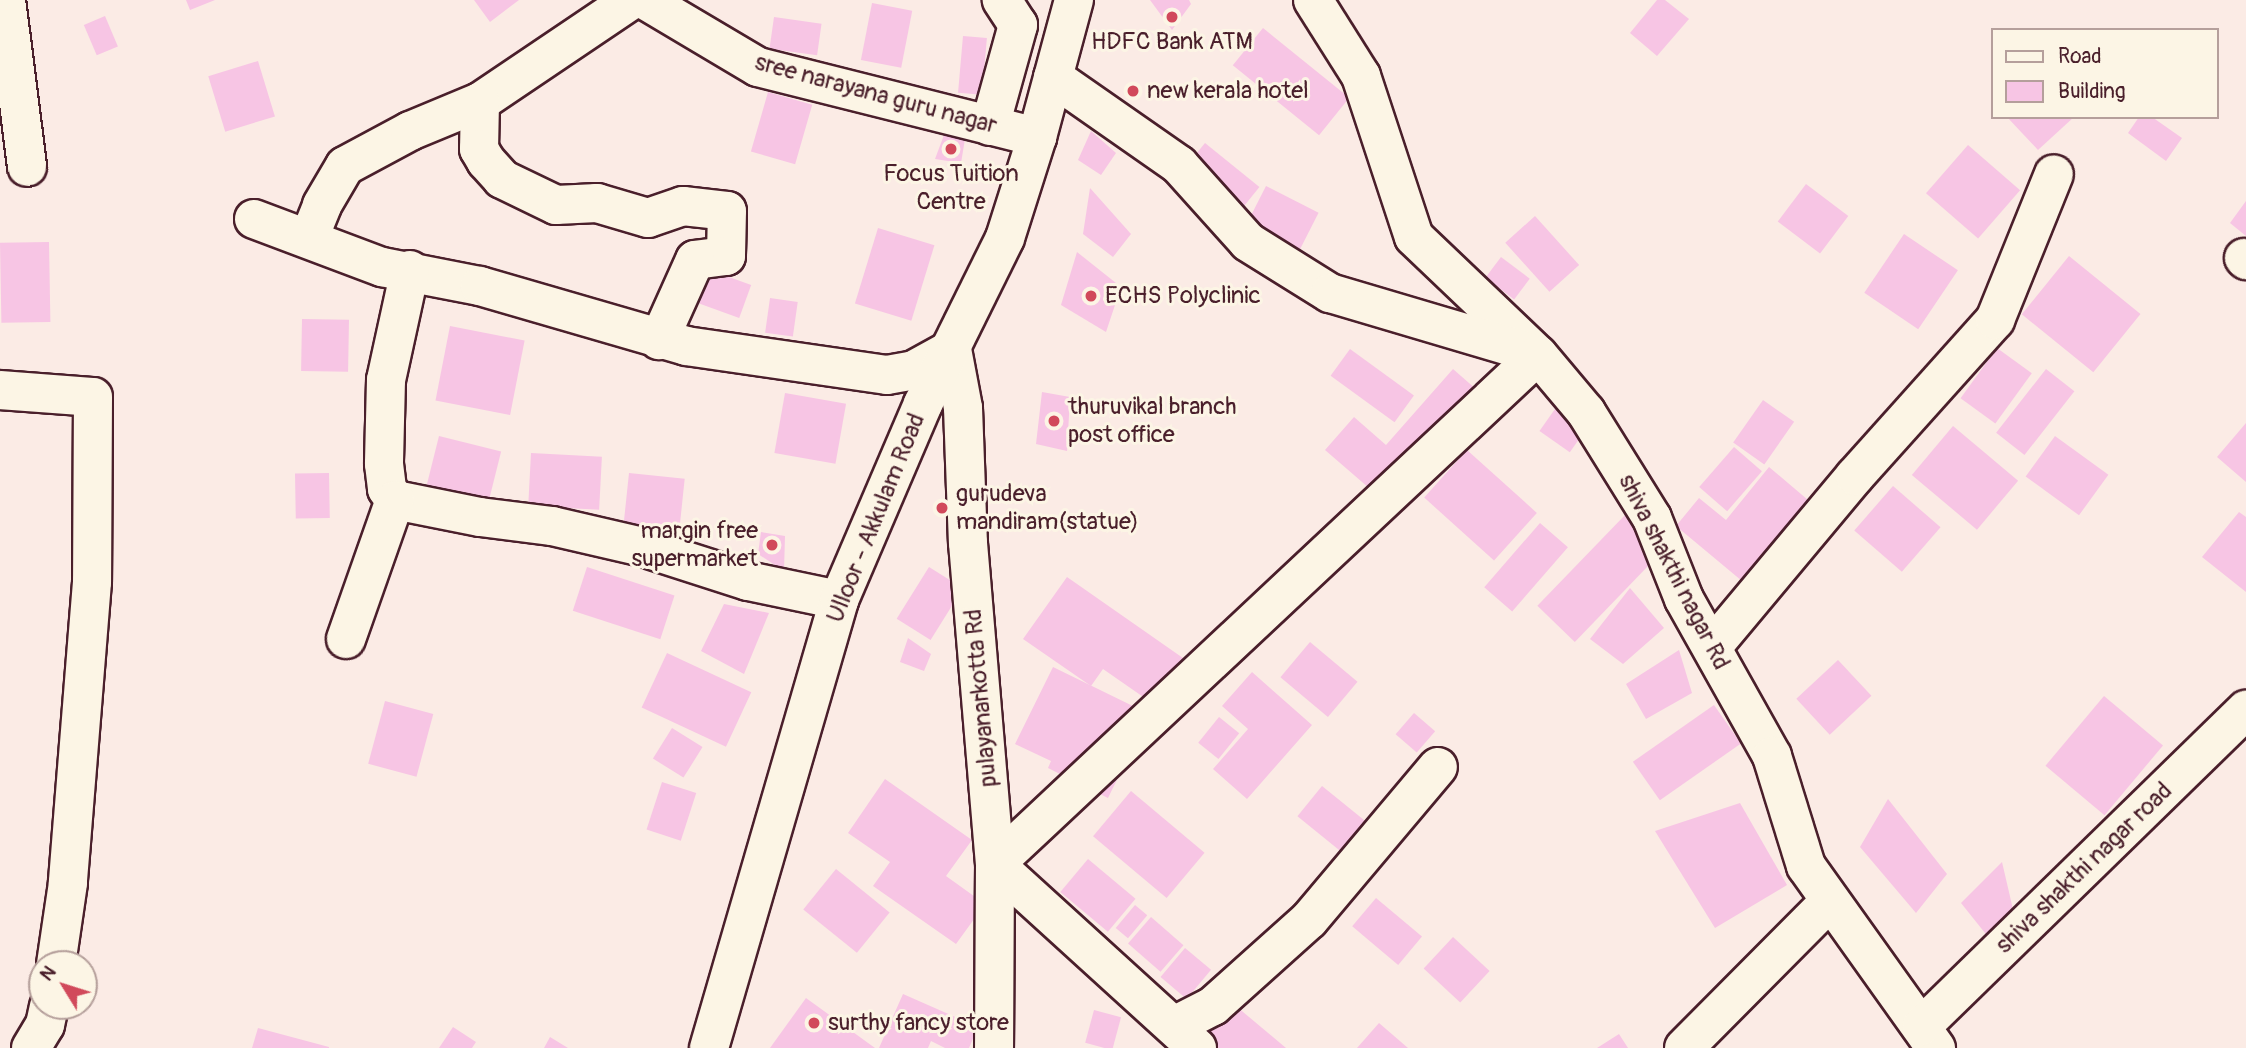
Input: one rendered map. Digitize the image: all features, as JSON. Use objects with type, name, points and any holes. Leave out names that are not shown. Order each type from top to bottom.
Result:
[{"type":"street","points":[[6,0],[27,167]]},
{"type":"street","points":[[309,238],[322,205],[345,166],[410,131],[480,102],[631,0]]},
{"type":"street","name":"sree narayana guru nagar","points":[[645,0],[758,66],[932,108],[1037,137]]},
{"type":"street","points":[[990,126],[1018,25],[1002,0]]},
{"type":"street","name":"Ulloor - Akkulam Road","points":[[709,1048],[839,600],[923,404],[953,349],[1005,238],[1037,137],[1074,0]]},
{"type":"street","name":"shiva shakthi nagar Rd","points":[[1313,0],[1361,76],[1414,237],[1538,355],[1586,412],[1652,518],[1684,599],[1772,757],[1806,866],[1929,1037]]},
{"type":"street","points":[[1053,77],[1179,165],[1248,242],[1330,293],[1538,355]]},
{"type":"street","points":[[480,102],[479,149],[486,161],[502,179],[556,205],[597,203],[648,218],[682,206],[727,211],[726,256],[695,260],[659,340]]},
{"type":"street","points":[[1712,647],[1855,476],[1995,320],[2054,174]]},
{"type":"street","points":[[254,219],[382,267],[410,270],[480,286],[686,346],[887,375],[914,370],[953,349]]},
{"type":"street","points":[[410,270],[386,380],[384,464],[387,489],[396,500],[480,517],[552,526],[642,547],[748,581],[839,600]]},
{"type":"street","name":"pulayanarkotta Rd","points":[[953,349],[963,408],[968,543],[995,864],[995,1048]]},
{"type":"street","points":[[1438,767],[1309,920],[1213,1006],[1185,1037],[1063,929],[995,864],[1538,355]]},
{"type":"street","points":[[0,390],[93,397],[92,582],[68,883],[58,950]]},
{"type":"street","points":[[346,639],[396,500]]},
{"type":"street","name":"shiva shakthi nagar road","points":[[1929,1037],[2246,710]]},
{"type":"street","points":[[1684,1048],[1830,901]]},
{"type":"street","points":[[32,1048],[46,1020]]},
{"type":"building","points":[[186,0],[215,0],[190,10]]},
{"type":"building","points":[[474,0],[519,0],[490,22]]},
{"type":"building","name":"HDFC Bank ATM","points":[[1150,0],[1189,0],[1191,4],[1172,30]]},
{"type":"building","points":[[1657,0],[1665,0],[1689,19],[1657,56],[1630,33]]},
{"type":"building","points":[[872,3],[912,11],[901,68],[861,60]]},
{"type":"building","points":[[105,16],[118,46],[97,55],[84,25]]},
{"type":"building","points":[[774,17],[822,24],[817,55],[770,49]]},
{"type":"building","points":[[1263,28],[1349,98],[1319,135],[1233,65]]},
{"type":"building","points":[[963,36],[987,38],[982,95],[958,93]]},
{"type":"building","points":[[258,61],[275,116],[225,132],[208,76]]},
{"type":"building","points":[[768,92],[812,105],[795,164],[751,152]]},
{"type":"building","points":[[2009,119],[2072,119],[2038,150]]},
{"type":"building","points":[[2138,119],[2155,119],[2182,138],[2166,161],[2128,133]]},
{"type":"building","points":[[1091,131],[1116,153],[1101,175],[1078,160]]},
{"type":"building","name":"Focus Tuition Centre","points":[[944,135],[965,139],[961,163],[935,159]]},
{"type":"building","points":[[1205,143],[1259,187],[1239,212],[1185,168]]},
{"type":"building","points":[[1968,145],[2020,190],[1978,239],[1926,193]]},
{"type":"building","points":[[1806,184],[1848,216],[1820,253],[1778,222]]},
{"type":"building","points":[[1266,186],[1319,213],[1300,250],[1247,223]]},
{"type":"building","points":[[1090,188],[1131,234],[1113,257],[1083,234]]},
{"type":"building","points":[[2246,201],[2246,236],[2230,223]]},
{"type":"building","points":[[1535,216],[1579,265],[1549,292],[1505,243]]},
{"type":"building","points":[[878,228],[934,245],[911,321],[855,304]]},
{"type":"building","points":[[1904,234],[1958,270],[1918,329],[1864,293]]},
{"type":"building","points":[[49,242],[50,322],[1,323],[0,243]]},
{"type":"building","name":"ECHS Polyclinic","points":[[1077,252],[1121,287],[1106,332],[1061,305]]},
{"type":"building","points":[[2069,256],[2140,314],[2093,372],[2022,314]]},
{"type":"building","points":[[1501,257],[1530,279],[1514,299],[1485,278]]},
{"type":"building","points":[[707,269],[751,285],[739,318],[695,302]]},
{"type":"building","points":[[770,298],[798,302],[793,337],[765,333]]},
{"type":"building","points":[[302,319],[349,320],[348,372],[301,371]]},
{"type":"building","points":[[450,326],[525,341],[510,415],[435,401]]},
{"type":"building","points":[[1997,348],[2032,373],[1995,423],[1961,398]]},
{"type":"building","points":[[1350,349],[1414,395],[1395,422],[1331,376]]},
{"type":"building","points":[[1453,369],[1485,397],[1391,507],[1325,450],[1354,417],[1386,445]]},
{"type":"building","points":[[2046,369],[2074,391],[2024,455],[1996,433]]},
{"type":"building","name":"thuruvikal branch post office","points":[[1042,392],[1070,397],[1067,451],[1036,444]]},
{"type":"building","points":[[785,393],[846,404],[835,464],[774,453]]},
{"type":"building","points":[[1763,400],[1794,422],[1764,464],[1733,443]]},
{"type":"building","points":[[1555,409],[1585,430],[1570,452],[1540,431]]},
{"type":"building","points":[[2246,423],[2246,482],[2217,457]]},
{"type":"building","points":[[1953,426],[2018,481],[1977,530],[1912,475]]},
{"type":"building","points":[[439,436],[501,451],[489,502],[426,486]]},
{"type":"building","points":[[2055,436],[2108,475],[2079,515],[2026,476]]},
{"type":"building","points":[[1734,447],[1762,471],[1727,511],[1699,487]]},
{"type":"building","points":[[1467,450],[1537,513],[1494,560],[1424,498]]},
{"type":"building","points":[[531,453],[602,457],[599,510],[528,506]]},
{"type":"building","points":[[1769,467],[1808,500],[1742,581],[1676,526],[1699,498],[1726,520]]},
{"type":"building","points":[[329,473],[330,518],[296,519],[295,474]]},
{"type":"building","points":[[629,473],[685,479],[679,537],[623,531]]},
{"type":"building","points":[[1893,486],[1941,527],[1902,572],[1854,531]]},
{"type":"building","points":[[2239,512],[2246,517],[2246,592],[2202,557]]},
{"type":"building","points":[[1627,513],[1664,549],[1575,642],[1537,606]]},
{"type":"building","points":[[1540,523],[1568,547],[1512,611],[1484,587]]},
{"type":"building","name":"margin free supermarket","points":[[761,532],[785,536],[784,571],[758,554]]},
{"type":"building","points":[[587,567],[674,595],[660,639],[573,611]]},
{"type":"building","points":[[929,567],[963,588],[931,640],[897,619]]},
{"type":"building","points":[[1067,577],[1193,665],[1162,710],[1103,669],[1091,686],[1023,639]]},
{"type":"building","points":[[1630,588],[1664,628],[1623,664],[1590,639]]},
{"type":"building","points":[[724,604],[769,613],[744,674],[701,651]]},
{"type":"building","points":[[908,638],[931,654],[924,671],[900,662]]},
{"type":"building","points":[[1310,642],[1357,682],[1328,717],[1280,677]]},
{"type":"building","points":[[1679,650],[1692,693],[1646,719],[1626,684]]},
{"type":"building","points":[[667,653],[751,692],[726,747],[642,707]]},
{"type":"building","points":[[1838,660],[1871,696],[1830,735],[1796,699]]},
{"type":"building","points":[[1053,667],[1139,709],[1136,741],[1108,798],[1048,768],[1051,761],[1015,744]]},
{"type":"building","points":[[1252,672],[1312,725],[1247,799],[1213,769],[1248,729],[1222,706]]},
{"type":"building","points":[[2104,696],[2163,745],[2104,815],[2046,766]]},
{"type":"building","points":[[385,701],[433,714],[416,777],[368,764]]},
{"type":"building","points":[[1714,705],[1741,744],[1660,800],[1633,762]]},
{"type":"building","points":[[1414,713],[1435,731],[1417,753],[1396,734]]},
{"type":"building","points":[[1219,717],[1239,733],[1218,759],[1198,743]]},
{"type":"building","points":[[672,728],[703,747],[683,778],[653,759]]},
{"type":"building","points":[[885,779],[972,840],[946,876],[985,904],[956,944],[873,886],[890,862],[848,833]]},
{"type":"building","points":[[662,782],[696,793],[681,841],[647,830]]},
{"type":"building","points":[[1322,786],[1367,823],[1343,853],[1297,816]]},
{"type":"building","points":[[1131,791],[1205,853],[1167,898],[1093,836]]},
{"type":"building","points":[[1888,799],[1947,874],[1916,913],[1860,847]]},
{"type":"building","points":[[1740,803],[1787,885],[1715,928],[1655,831]]},
{"type":"building","points":[[1088,859],[1135,899],[1108,932],[1060,892]]},
{"type":"building","points":[[2002,862],[2015,918],[1997,948],[1961,903]]},
{"type":"building","points":[[836,869],[890,912],[857,953],[803,909]]},
{"type":"building","points":[[1376,898],[1422,937],[1398,965],[1352,926]]},
{"type":"building","points":[[1135,905],[1147,915],[1128,938],[1116,928]]},
{"type":"building","points":[[1151,917],[1183,945],[1160,972],[1128,943]]},
{"type":"building","points":[[1453,937],[1490,971],[1460,1003],[1424,968]]},
{"type":"building","points":[[1185,948],[1211,970],[1187,999],[1161,977]]},
{"type":"building","points":[[903,994],[978,1027],[969,1048],[945,1048],[931,1041],[928,1048],[879,1048]]},
{"type":"building","points":[[1224,996],[1286,1048],[1190,1048]]},
{"type":"building","name":"surthy fancy store","points":[[806,998],[875,1048],[770,1048]]},
{"type":"building","points":[[1094,1010],[1121,1017],[1113,1048],[1085,1043]]},
{"type":"building","points":[[1379,1023],[1408,1048],[1357,1048]]},
{"type":"building","points":[[453,1027],[476,1042],[472,1048],[439,1048]]},
{"type":"building","points":[[258,1028],[329,1047],[329,1048],[252,1048]]},
{"type":"building","points":[[1619,1034],[1628,1048],[1597,1048]]},
{"type":"building","points":[[550,1037],[568,1048],[544,1048]]},
{"type":"place","name":"HDFC Bank ATM","points":[[1172,17]]},
{"type":"place","name":"new kerala hotel","points":[[1133,91]]},
{"type":"place","name":"Focus Tuition Centre","points":[[951,149]]},
{"type":"place","name":"ECHS Polyclinic","points":[[1091,296]]},
{"type":"place","name":"thuruvikal branch post office","points":[[1054,421]]},
{"type":"place","name":"gurudeva mandiram(statue)","points":[[942,508]]},
{"type":"place","name":"margin free supermarket","points":[[772,545]]},
{"type":"place","name":"surthy fancy store","points":[[814,1023]]}]
